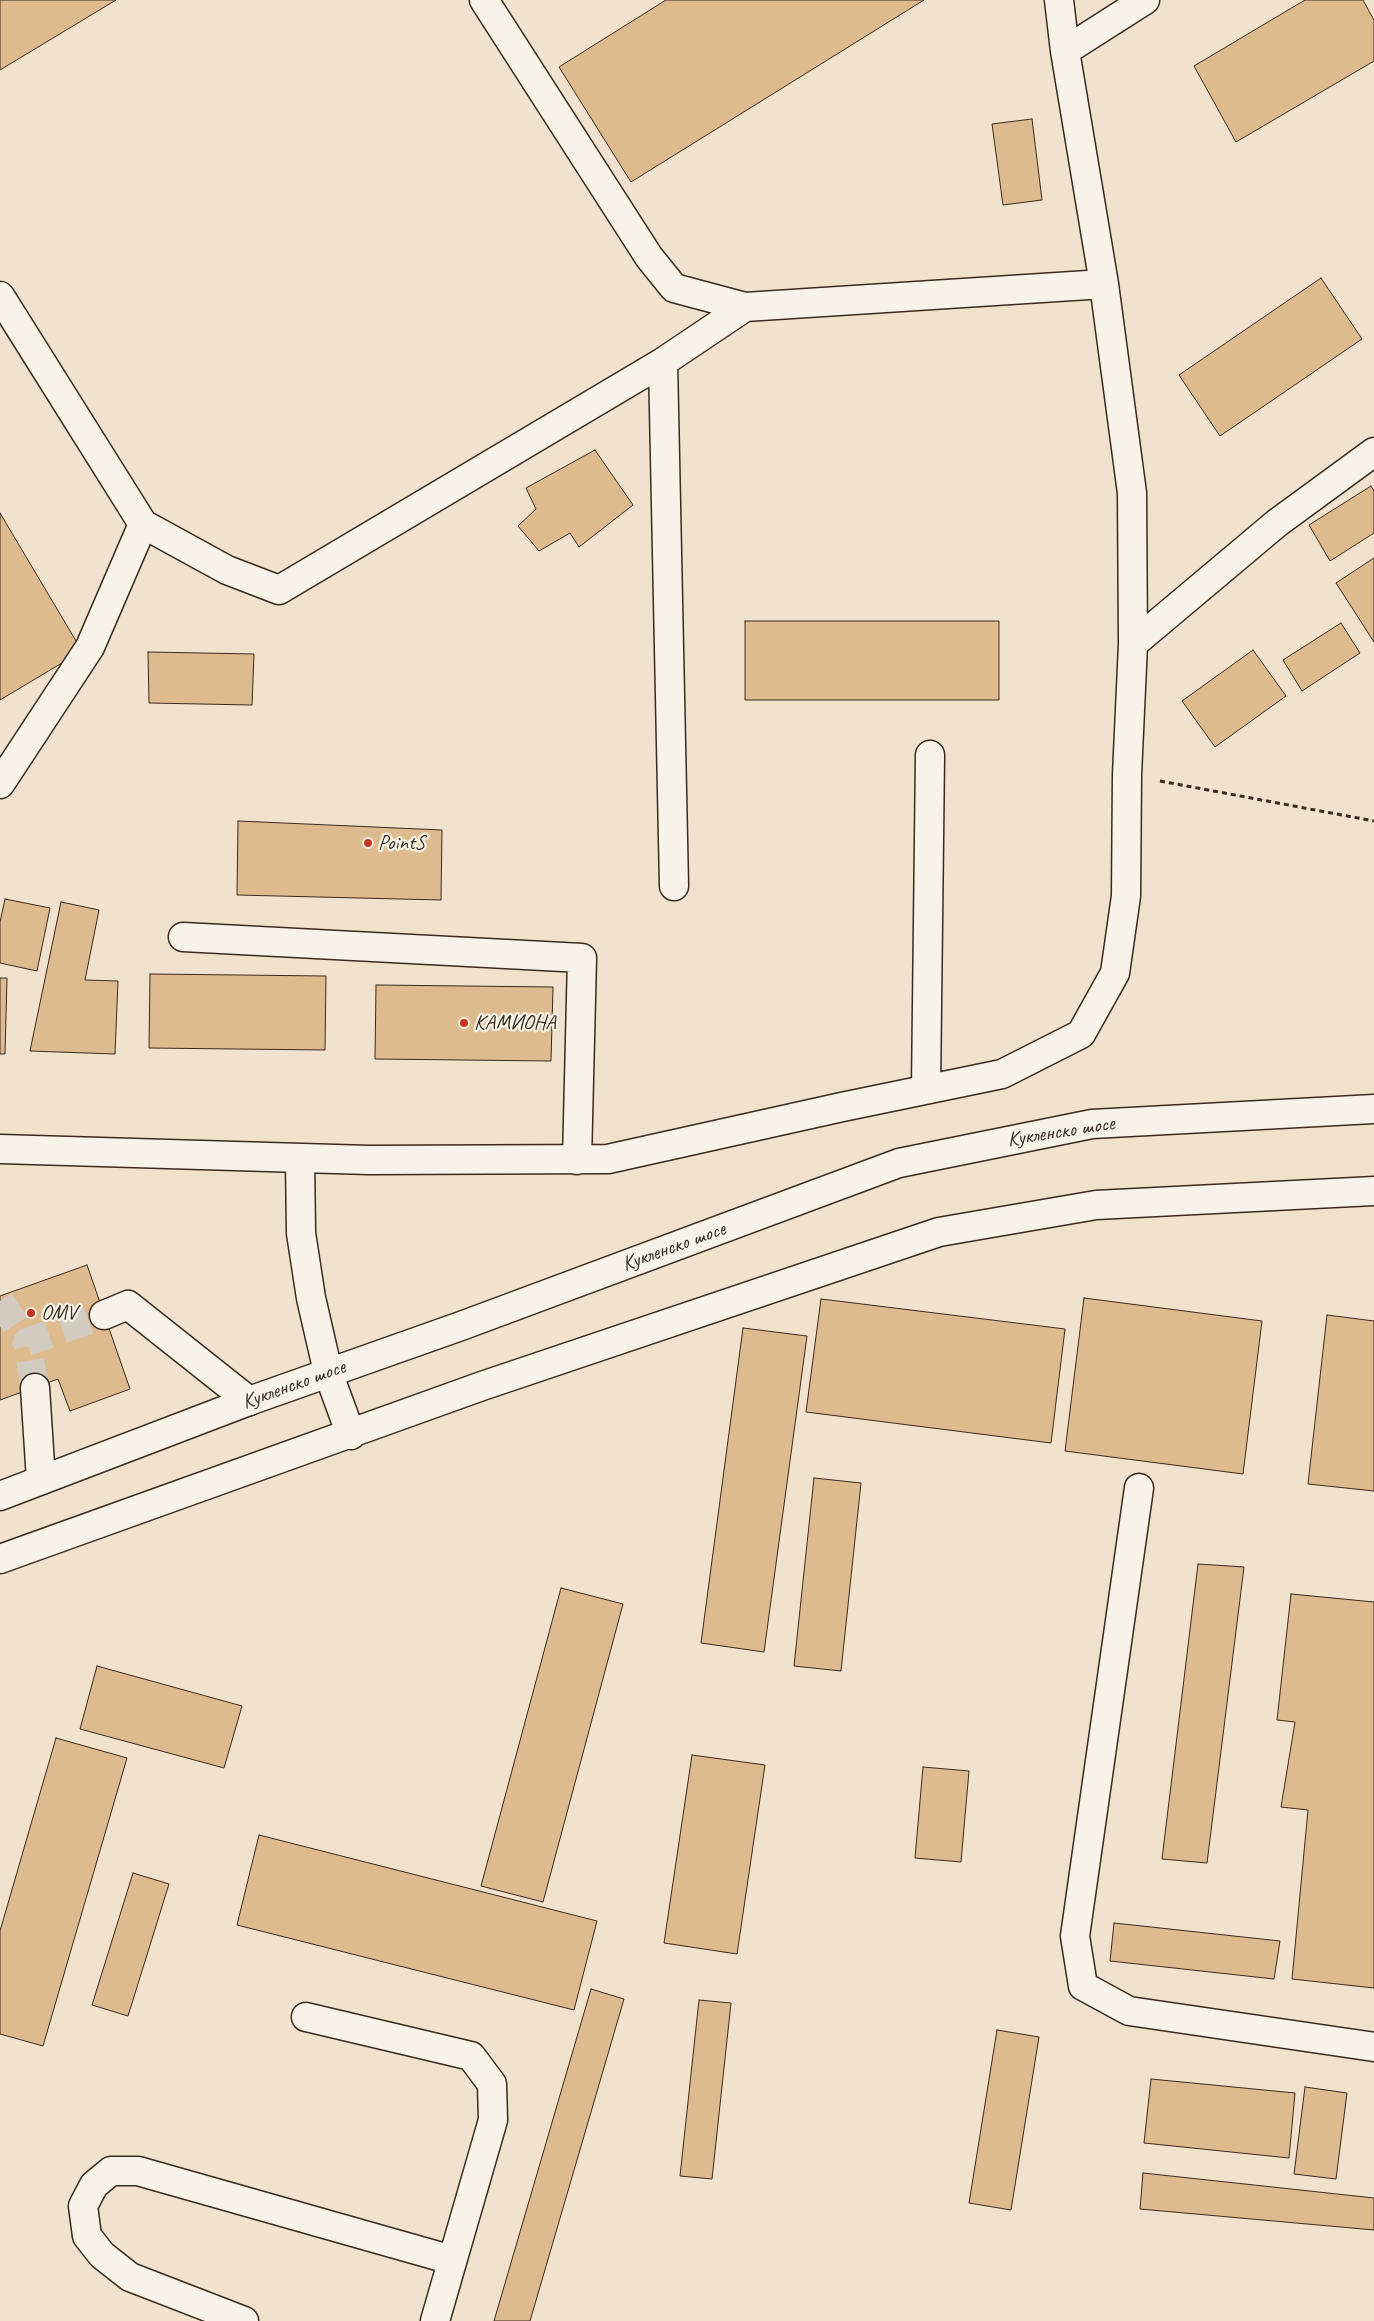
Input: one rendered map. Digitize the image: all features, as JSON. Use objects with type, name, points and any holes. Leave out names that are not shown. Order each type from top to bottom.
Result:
[{"type":"main road","points":[[484,0],[649,257],[674,288],[745,307],[1104,284]]},
{"type":"main road","points":[[0,1149],[300,1159],[608,1160],[1002,1074],[1081,1034],[1114,973],[1126,896],[1127,775],[1133,644],[1132,493],[1104,284],[1065,51],[1059,0]]},
{"type":"main road","points":[[1065,51],[1145,0]]},
{"type":"main road","points":[[0,296],[143,524],[227,570],[279,590],[663,362],[745,307]]},
{"type":"main road","points":[[663,362],[674,886]]},
{"type":"main road","points":[[1133,644],[1277,523],[1374,452]]},
{"type":"main road","points":[[0,784],[90,647],[143,524]]},
{"type":"main road","points":[[926,1090],[930,755]]},
{"type":"main road","points":[[183,937],[582,958],[578,1160]]},
{"type":"main road","name":"Кукленско шосе","points":[[0,1496],[249,1401],[461,1326],[899,1163],[1092,1124],[1374,1109]]},
{"type":"main road","points":[[300,1159],[301,1233],[311,1298],[328,1372],[351,1435]]},
{"type":"main road","points":[[0,1559],[351,1435],[491,1383],[939,1232],[1096,1205],[1374,1190]]},
{"type":"main road","points":[[104,1315],[128,1305],[249,1401]]},
{"type":"main road","points":[[0,1477],[41,1480],[35,1388]]},
{"type":"main road","points":[[1140,1488],[1075,1936],[1083,1986],[1129,2011],[1374,2046]]},
{"type":"main road","points":[[306,2018],[471,2056],[492,2084],[493,2120],[435,2321]]},
{"type":"main road","points":[[244,2321],[130,2278],[102,2255],[87,2236],[83,2206],[94,2185],[112,2171],[138,2170],[452,2260]]},
{"type":"path","points":[[1127,775],[1374,822]]},
{"type":"shaded area","points":[[0,0],[1374,0],[1374,2321],[0,2321]]},
{"type":"building","points":[[0,0],[116,0],[0,70]]},
{"type":"building","points":[[666,0],[924,0],[631,182],[559,67]]},
{"type":"building","points":[[1305,0],[1363,0],[1374,20],[1374,61],[1236,142],[1194,66]]},
{"type":"building","points":[[1032,119],[1042,200],[1003,205],[992,124]]},
{"type":"building","points":[[1321,278],[1362,339],[1220,436],[1179,375]]},
{"type":"building","points":[[595,450],[633,505],[579,547],[570,533],[539,551],[518,526],[536,509],[526,488]]},
{"type":"building","points":[[1371,486],[1374,491],[1374,533],[1330,561],[1309,525]]},
{"type":"building","points":[[0,513],[82,651],[0,700]]},
{"type":"building","points":[[1374,558],[1374,642],[1336,583]]},
{"type":"building","points":[[745,621],[999,621],[999,700],[745,700]]},
{"type":"building","points":[[1341,623],[1360,653],[1302,691],[1283,660]]},
{"type":"building","points":[[1253,650],[1286,696],[1215,747],[1182,701]]},
{"type":"building","points":[[148,652],[254,654],[252,705],[149,703]]},
{"type":"building","points":[[238,821],[442,830],[441,900],[237,895]]},
{"type":"building","points":[[5,899],[50,908],[37,971],[0,963],[0,922]]},
{"type":"building","points":[[61,902],[99,910],[85,980],[118,981],[115,1054],[30,1051]]},
{"type":"building","points":[[150,974],[326,976],[325,1050],[149,1048]]},
{"type":"building","points":[[0,978],[7,978],[5,1054],[0,1054]]},
{"type":"building","name":"КАМИОНА","points":[[376,985],[553,987],[551,1061],[375,1059]]},
{"type":"building","points":[[87,1265],[130,1389],[70,1411],[58,1379],[0,1400],[0,1296]]},
{"type":"building","points":[[1084,1298],[1262,1321],[1243,1474],[1065,1451]]},
{"type":"building","points":[[821,1299],[1065,1329],[1051,1443],[806,1412]]},
{"type":"building","points":[[1327,1315],[1374,1321],[1374,1491],[1308,1484]]},
{"type":"building","points":[[743,1328],[807,1336],[764,1652],[701,1643]]},
{"type":"building","points":[[814,1478],[861,1483],[841,1671],[794,1666]]},
{"type":"building","points":[[1198,1564],[1244,1567],[1207,1863],[1162,1859]]},
{"type":"building","points":[[561,1588],[623,1604],[543,1902],[481,1886]]},
{"type":"building","points":[[1291,1594],[1374,1602],[1374,1988],[1292,1979],[1308,1810],[1281,1807],[1295,1722],[1277,1720]]},
{"type":"building","points":[[97,1666],[242,1706],[224,1768],[80,1729]]},
{"type":"building","points":[[56,1738],[127,1758],[43,2046],[0,2034],[0,1931]]},
{"type":"building","points":[[692,1755],[765,1765],[737,1954],[664,1943]]},
{"type":"building","points":[[923,1767],[969,1771],[961,1862],[915,1858]]},
{"type":"building","points":[[259,1835],[597,1921],[574,2010],[237,1925]]},
{"type":"building","points":[[133,1873],[169,1884],[128,2016],[92,2005]]},
{"type":"building","points":[[1114,1923],[1280,1941],[1274,1979],[1110,1961]]},
{"type":"building","points":[[591,1989],[624,1999],[530,2321],[494,2321]]},
{"type":"building","points":[[699,2000],[731,2003],[712,2179],[680,2176]]},
{"type":"building","points":[[997,2030],[1039,2037],[1011,2210],[969,2203]]},
{"type":"building","points":[[1151,2079],[1295,2093],[1289,2158],[1144,2143]]},
{"type":"building","points":[[1305,2087],[1347,2093],[1336,2179],[1294,2174]]},
{"type":"building","points":[[1143,2173],[1374,2198],[1374,2230],[1140,2209]]},
{"type":"tunnel","points":[[0,1301],[27,1342]]},
{"type":"tunnel","points":[[35,1388],[27,1342],[104,1315]]},
{"type":"place","name":"PointS","points":[[368,843]]},
{"type":"place","name":"КАМИОНА","points":[[464,1023]]},
{"type":"place","name":"OMV","points":[[31,1313]]}]
